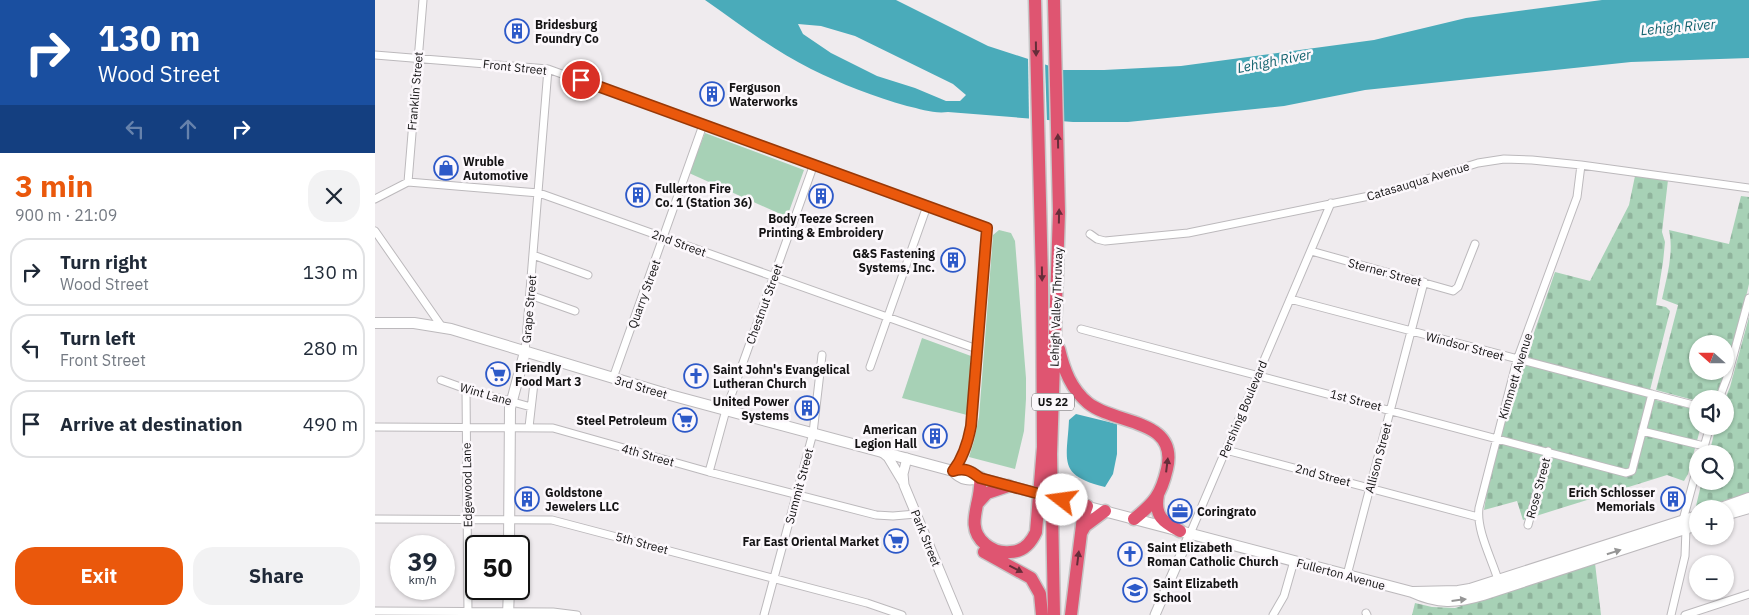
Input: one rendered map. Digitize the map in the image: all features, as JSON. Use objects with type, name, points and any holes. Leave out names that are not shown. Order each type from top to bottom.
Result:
[{"type":"highway","name":"Lehigh Valley Thruway","points":[[1035,0],[1040,190],[1044,615]]},
{"type":"highway","name":"Lehigh Valley Thruway","points":[[1054,0],[1059,190],[1051,454],[1054,615]]},
{"type":"highway","points":[[1055,336],[1067,376],[1082,397],[1102,412],[1151,428],[1163,439],[1167,448],[1168,463],[1157,507],[1164,523],[1185,532]]},
{"type":"highway","points":[[980,478],[981,489],[974,518],[980,539],[993,550],[1017,551],[1029,544],[1036,532],[1043,447]]},
{"type":"highway","points":[[980,478],[974,489],[968,512],[968,528],[971,538],[978,548],[986,554],[1031,578],[1040,594],[1044,615]]},
{"type":"highway","points":[[977,504],[987,493],[1008,486]]},
{"type":"highway","points":[[1134,519],[1154,503],[1159,494]]},
{"type":"highway","points":[[1071,615],[1083,516],[1087,506]]},
{"type":"highway","points":[[1081,533],[1085,526],[1105,511]]},
{"type":"main road","name":"3rd Street","points":[[375,323],[415,323],[442,327],[725,410],[907,458]]},
{"type":"main road","name":"Grape Street","points":[[509,535],[509,427],[511,400],[525,352]]},
{"type":"main road","name":"Fullerton Avenue","points":[[907,458],[953,471],[959,478],[970,480],[980,478],[1412,592],[1458,592],[1499,584],[1689,525]]},
{"type":"main road","points":[[1734,503],[1749,498]]},
{"type":"main road","points":[[1734,512],[1749,508]]},
{"type":"main road","name":"Fullerton Avenue","points":[[1685,525],[1689,522]]},
{"type":"main road","points":[[508,613],[509,600]]},
{"type":"street","name":"Franklin Street","points":[[408,182],[423,0]]},
{"type":"street","name":"Front Street","points":[[375,55],[548,69],[987,228],[977,349]]},
{"type":"street","name":"Grape Street","points":[[525,352],[548,69]]},
{"type":"street","name":"Quarry Street","points":[[613,378],[703,125]]},
{"type":"street","name":"Catasauqua Avenue","points":[[1090,234],[1097,239],[1105,241],[1188,233],[1379,194],[1488,161],[1514,159],[1581,165],[1749,188]]},
{"type":"street","name":"Chestnut Street","points":[[709,472],[725,410],[814,164]]},
{"type":"street","name":"Kimmett Avenue","points":[[1499,584],[1478,517],[1486,478],[1517,360],[1577,197],[1581,165]]},
{"type":"street","name":"2nd Street","points":[[408,182],[539,193],[977,349]]},
{"type":"street","points":[[375,199],[408,182]]},
{"type":"street","name":"Pershing Boulevard","points":[[1155,615],[1185,532],[1226,450],[1331,203]]},
{"type":"street","points":[[870,368],[927,206]]},
{"type":"street","points":[[375,231],[442,327]]},
{"type":"street","name":"Sterner Street","points":[[1311,251],[1453,291],[1458,287],[1475,244]]},
{"type":"street","points":[[533,255],[588,275]]},
{"type":"street","name":"Allison Street","points":[[1347,575],[1424,282]]},
{"type":"street","points":[[530,296],[575,312]]},
{"type":"street","points":[[1722,390],[1749,298]]},
{"type":"street","name":"Windsor Street","points":[[1290,299],[1689,404]]},
{"type":"street","name":"1st Street","points":[[1081,329],[1629,473],[1633,467],[1643,430]]},
{"type":"street","points":[[953,471],[966,447],[971,426],[977,349]]},
{"type":"street","name":"Summit Street","points":[[764,615],[813,433],[822,355]]},
{"type":"street","name":"Wint Lane","points":[[441,380],[531,407]]},
{"type":"street","points":[[529,427],[534,383]]},
{"type":"street","name":"Edgewood Lane","points":[[466,389],[468,612]]},
{"type":"street","points":[[1652,394],[1643,430],[1700,445]]},
{"type":"street","name":"4th Street","points":[[375,427],[466,426],[559,429],[709,472],[876,515],[916,514]]},
{"type":"street","name":"2nd Street","points":[[1226,450],[1478,517]]},
{"type":"street","points":[[881,451],[888,457],[904,485]]},
{"type":"street","name":"Rose Street","points":[[1528,525],[1548,451]]},
{"type":"street","name":"Park Street","points":[[907,458],[903,474],[904,485],[958,615]]},
{"type":"street","points":[[1671,615],[1685,556],[1685,525],[1692,490]]},
{"type":"street","name":"5th Street","points":[[375,519],[552,520],[867,603],[901,615]]},
{"type":"street","points":[[1273,615],[1284,596],[1294,561]]},
{"type":"street","points":[[1685,615],[1749,594]]},
{"type":"street","points":[[375,611],[553,612],[577,615]]},
{"type":"green space","points":[[705,133],[804,170],[787,217],[689,173]]},
{"type":"green space","points":[[1635,176],[1668,180],[1662,232],[1665,242],[1656,305],[1666,307],[1670,311],[1648,398],[1689,408],[1689,435],[1699,435],[1696,445],[1689,445],[1688,474],[1684,481],[1667,475],[1523,520],[1517,501],[1484,510],[1507,411],[1555,272],[1590,281],[1629,205]]},
{"type":"green space","points":[[1741,196],[1749,197],[1749,284],[1734,348],[1734,335],[1689,335],[1689,380],[1723,380],[1719,390],[1689,390],[1689,399],[1656,390],[1678,305],[1662,299],[1671,247],[1669,230],[1729,244]]},
{"type":"green space","points":[[999,230],[1011,233],[1015,241],[1026,378],[1024,431],[1015,469],[969,457],[979,417],[993,235]]},
{"type":"green space","points":[[1749,317],[1749,493],[1727,500],[1697,500],[1700,490],[1734,490],[1734,445],[1711,445],[1714,435],[1734,435],[1734,390],[1729,390],[1732,380],[1734,380],[1734,372]]},
{"type":"green space","points":[[922,338],[971,356],[967,415],[902,398]]},
{"type":"green space","points":[[1595,563],[1601,615],[1412,615],[1415,603],[1432,607],[1455,608]]},
{"type":"water","name":"Lehigh River","points":[[705,0],[896,0],[988,46],[1062,70],[1104,70],[1181,66],[1374,40],[1466,18],[1602,0],[1749,0],[1749,58],[1631,62],[1365,90],[1284,106],[1128,122],[1073,122],[933,112],[870,94],[797,62]],"holes":[[[798,24],[821,26],[855,36],[953,84],[966,95],[960,101],[946,101],[915,88],[877,76],[831,53],[803,34]]]},
{"type":"water","points":[[1076,414],[1117,424],[1117,454],[1113,474],[1105,487],[1079,477],[1068,464],[1069,420]]},
{"type":"pier","points":[[1028,56],[1045,62],[1047,123],[1029,121]]},
{"type":"place","name":"Bridesburg Foundry Co","points":[[517,31]]},
{"type":"place","name":"Ferguson Waterworks","points":[[712,94]]},
{"type":"place","name":"Wruble Automotive","points":[[446,168]]},
{"type":"place","name":"Fullerton Fire Co. 1 (Station 36)","points":[[638,195]]},
{"type":"place","name":"Body Teeze Screen Printing & Embroidery","points":[[821,196]]},
{"type":"place","name":"G&S Fastening Systems, Inc.","points":[[953,260]]},
{"type":"place","name":"Friendly Food Mart 3","points":[[498,374]]},
{"type":"place","name":"Saint John's Evangelical Lutheran Church","points":[[696,376]]},
{"type":"place","name":"United Power Systems","points":[[807,408]]},
{"type":"place","name":"Steel Petroleum","points":[[685,420]]},
{"type":"place","name":"American Legion Hall","points":[[935,436]]},
{"type":"place","name":"Goldstone Jewelers LLC","points":[[527,499]]},
{"type":"place","name":"Erich Schlosser Memorials","points":[[1673,499]]},
{"type":"place","name":"Coringrato","points":[[1180,511]]},
{"type":"place","name":"Far East Oriental Market","points":[[896,541]]},
{"type":"place","name":"Saint Elizabeth Roman Catholic Church","points":[[1130,554]]},
{"type":"place","name":"Saint Elizabeth School","points":[[1135,590]]},
{"type":"route","points":[[581,80],[987,228],[971,426],[966,447],[953,471],[961,468],[972,472],[980,478],[1062,500]]}]
